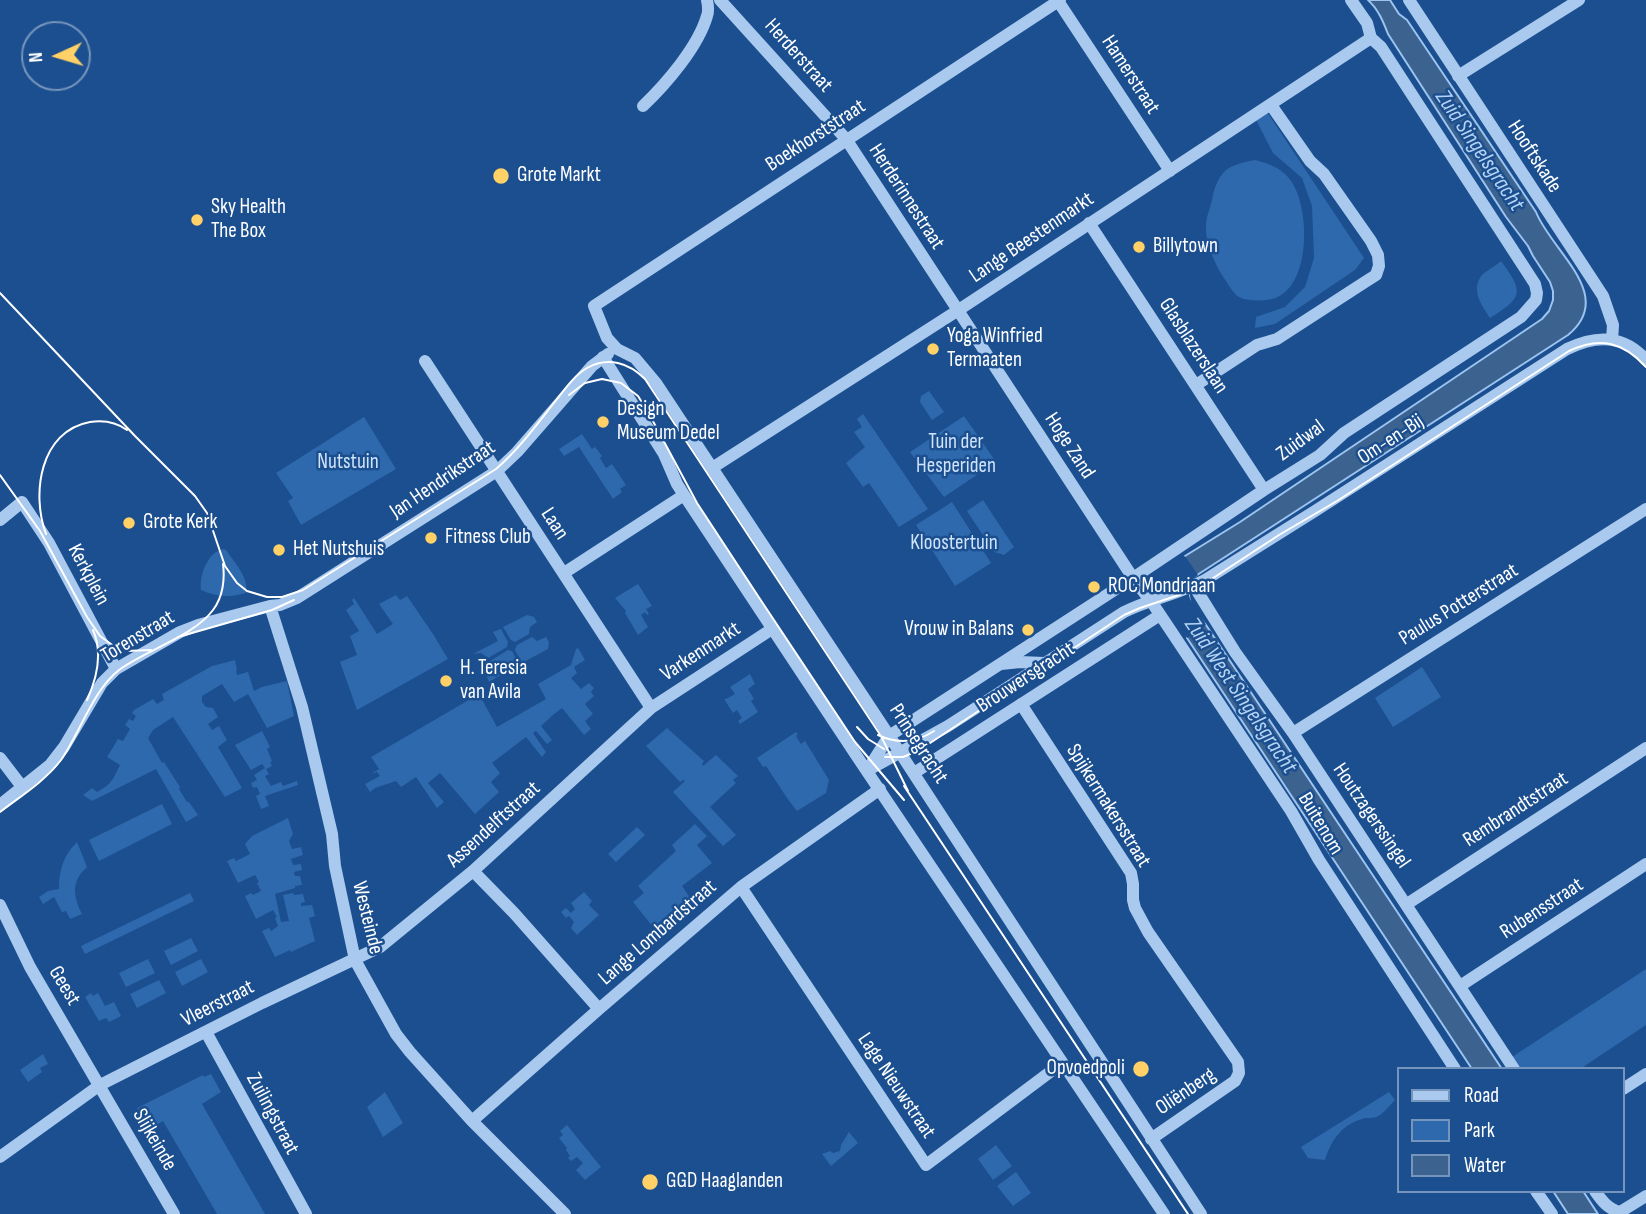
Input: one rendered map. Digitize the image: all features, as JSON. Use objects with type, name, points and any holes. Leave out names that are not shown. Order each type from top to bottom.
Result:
[{"type":"street","points":[[643,106],[671,78],[698,36],[708,14],[707,0]]},
{"type":"street","name":"Herderstraat","points":[[720,0],[846,139]]},
{"type":"street","points":[[1351,0],[1367,23],[1371,38]]},
{"type":"street","name":"Hooftskade","points":[[1409,0],[1602,296],[1613,326],[1612,340]]},
{"type":"street","points":[[1458,76],[1578,0]]},
{"type":"street","name":"Boekhorststraat","points":[[594,306],[1059,1]]},
{"type":"street","name":"Hamerstraat","points":[[1059,1],[1170,171]]},
{"type":"street","name":"Lange Beestenmarkt","points":[[715,466],[957,311],[1371,38]]},
{"type":"street","name":"Zuidwal","points":[[1133,578],[1320,455],[1344,433],[1521,317],[1536,300],[1535,284],[1514,249],[1381,47],[1371,38]]},
{"type":"street","points":[[1196,385],[1257,345],[1277,340],[1376,275],[1379,266],[1378,255],[1371,241],[1324,174],[1310,162],[1271,105]]},
{"type":"street","name":"Herderinnestraat","points":[[846,139],[957,311]]},
{"type":"street","name":"Glasblazerslaan","points":[[1090,223],[1264,490]]},
{"type":"street","name":"Prinsegracht","points":[[594,306],[607,338],[617,349],[635,358],[651,376],[715,466],[1201,1214]]},
{"type":"street","name":"Hoge Zand","points":[[957,311],[1133,578],[1151,600]]},
{"type":"street","points":[[1612,340],[1625,343],[1646,360]]},
{"type":"street","name":"Om-en-Bij","points":[[1191,587],[1315,511],[1567,349],[1584,341],[1612,340]]},
{"type":"street","name":"Jan Hendrikstraat","points":[[271,606],[297,598],[497,471],[517,452],[585,373],[617,349]]},
{"type":"street","points":[[603,357],[664,454],[677,484],[768,632],[880,789],[1164,1214]]},
{"type":"street","name":"Laan","points":[[425,360],[651,708]]},
{"type":"street","points":[[564,573],[684,495]]},
{"type":"street","name":"Kerkplein","points":[[0,520],[22,502],[49,542],[116,668]]},
{"type":"street","name":"Paulus Potterstraat","points":[[1293,733],[1646,509]]},
{"type":"street","name":"Brouwersgracht","points":[[867,771],[889,736],[1133,578]]},
{"type":"street","name":"Brouwersgracht","points":[[867,771],[948,726],[1112,618],[1151,600],[1191,587]]},
{"type":"street","name":"Houtzagerssingel","points":[[1191,587],[1293,733],[1513,1067]]},
{"type":"street","name":"Buitenom","points":[[1151,600],[1291,811],[1319,860],[1454,1067]]},
{"type":"street","name":"Torenstraat","points":[[0,805],[41,774],[57,757],[102,683],[116,668],[180,632],[271,606]]},
{"type":"street","name":"Westeinde","points":[[271,606],[302,707],[332,834],[335,866],[355,960],[396,1034],[472,1121],[565,1214]]},
{"type":"street","name":"Brouwersgracht","points":[[914,773],[1160,615]]},
{"type":"street","name":"Varkenmarkt","points":[[651,708],[768,632]]},
{"type":"street","name":"Brouwersgracht","points":[[1001,664],[1044,663]]},
{"type":"street","name":"Spijkermakersstraat","points":[[1021,704],[1125,863],[1133,884],[1135,908],[1148,932],[1238,1062],[1240,1073]]},
{"type":"street","name":"Assendelftstraat","points":[[355,960],[380,947],[473,871],[651,708]]},
{"type":"street","name":"Rembrandtstraat","points":[[1407,904],[1646,748]]},
{"type":"street","points":[[0,758],[23,788]]},
{"type":"street","name":"Lange Lombardstraat","points":[[472,1121],[741,887],[880,789]]},
{"type":"street","name":"Rubensstraat","points":[[1460,986],[1646,864]]},
{"type":"street","points":[[473,871],[599,1009]]},
{"type":"street","name":"Lage Nieuwstraat","points":[[741,887],[926,1165],[1062,1063]]},
{"type":"street","name":"Geest","points":[[0,905],[30,967],[100,1085]]},
{"type":"street","name":"Vleerstraat","points":[[0,1157],[100,1085],[262,1003],[355,960]]},
{"type":"street","name":"Zuilingstraat","points":[[206,1032],[306,1214]]},
{"type":"street","name":"Oliënberg","points":[[1151,1139],[1236,1081],[1240,1073]]},
{"type":"street","points":[[1625,1088],[1646,1074]]},
{"type":"street","name":"Slijkeinde","points":[[100,1085],[174,1214]]},
{"type":"street","points":[[1537,1193],[1552,1214]]},
{"type":"street","points":[[1596,1193],[1609,1208],[1620,1212],[1646,1196]]},
{"type":"green space","points":[[1267,112],[1364,258],[1355,270],[1275,324],[1255,328],[1256,317],[1285,307],[1305,287],[1314,258],[1312,206],[1302,178],[1273,153],[1256,120]]},
{"type":"green space","points":[[1255,160],[1273,166],[1288,177],[1296,190],[1304,227],[1304,247],[1293,283],[1281,295],[1260,301],[1242,298],[1232,290],[1215,262],[1206,233],[1207,216],[1220,177],[1232,167]]},
{"type":"green space","points":[[1501,261],[1514,281],[1516,294],[1509,305],[1490,318],[1478,298],[1477,286],[1482,275]]},
{"type":"green space","points":[[929,391],[944,412],[932,420],[920,402],[921,396]]},
{"type":"green space","points":[[863,414],[928,509],[899,527],[869,483],[863,487],[846,463],[865,447],[854,432],[862,427],[857,419]]},
{"type":"green space","name":"Tuin der Hesperiden","points":[[964,416],[994,459],[986,465],[987,468],[944,497],[910,452]]},
{"type":"green space","name":"Nutstuin","points":[[364,417],[396,469],[301,525],[288,501],[293,498],[276,473]]},
{"type":"green space","points":[[582,434],[592,449],[595,447],[602,456],[600,458],[606,468],[612,464],[626,485],[613,499],[579,447],[564,456],[559,449]]},
{"type":"green space","points":[[983,500],[1014,547],[1004,555],[994,552],[967,511]]},
{"type":"green space","name":"Kloostertuin","points":[[952,502],[991,563],[955,586],[916,525]]},
{"type":"green space","points":[[224,549],[243,576],[246,593],[223,596],[201,590],[209,559]]},
{"type":"green space","points":[[638,584],[652,606],[646,609],[649,614],[645,612],[641,615],[648,627],[638,635],[626,611],[615,598]]},
{"type":"green space","points":[[396,595],[400,600],[407,596],[448,659],[357,710],[340,662],[357,655],[350,636],[359,631],[346,610],[354,604],[354,598],[377,634],[393,624],[379,604]]},
{"type":"green space","points":[[527,615],[534,617],[537,622],[530,627],[529,634],[515,642],[511,640],[503,627]]},
{"type":"green space","points":[[501,629],[508,642],[507,647],[488,658],[481,653],[473,654],[498,641],[493,632]]},
{"type":"green space","points":[[532,637],[537,641],[546,637],[549,642],[548,649],[522,663],[515,650],[517,645]]},
{"type":"green space","points":[[578,648],[585,660],[574,667],[577,673],[571,678],[581,689],[589,683],[594,688],[591,692],[594,696],[585,704],[593,714],[585,721],[591,729],[584,735],[562,708],[541,726],[552,740],[547,744],[536,731],[533,733],[546,752],[542,757],[526,737],[492,763],[500,773],[491,782],[499,792],[475,814],[440,773],[428,783],[444,802],[437,808],[416,777],[401,787],[396,781],[370,792],[365,784],[380,776],[377,772],[371,774],[379,769],[371,757],[479,694],[497,727],[546,699],[538,684],[571,665]]},
{"type":"green space","points":[[508,650],[512,651],[519,664],[489,682],[487,677],[491,669],[490,661]]},
{"type":"green space","points":[[235,660],[237,675],[248,672],[254,691],[287,681],[294,716],[267,728],[248,694],[234,702],[222,684],[202,696],[202,702],[206,707],[213,708],[218,717],[208,724],[212,730],[219,726],[227,740],[218,747],[242,788],[225,797],[173,717],[153,730],[148,738],[187,802],[198,815],[186,822],[156,769],[92,801],[83,795],[92,788],[97,792],[114,778],[120,765],[107,757],[118,739],[123,741],[130,729],[125,725],[129,719],[133,721],[136,716],[132,713],[134,710],[153,699],[157,704],[164,700],[162,694],[212,666]]},
{"type":"green space","points":[[1422,667],[1441,697],[1393,727],[1375,698]]},
{"type":"green space","points":[[750,674],[755,684],[748,689],[758,712],[740,724],[738,721],[742,718],[737,710],[733,713],[724,699],[735,694],[730,687]]},
{"type":"green space","points":[[667,728],[704,761],[703,766],[716,755],[738,776],[733,780],[736,783],[710,807],[736,835],[723,846],[673,792],[685,781],[680,782],[646,746]]},
{"type":"green space","points":[[262,731],[270,747],[267,749],[272,766],[266,769],[269,774],[265,776],[271,786],[281,782],[283,786],[297,781],[298,785],[265,796],[269,806],[261,809],[256,796],[260,794],[257,787],[253,788],[251,783],[257,780],[254,775],[265,768],[262,764],[251,770],[235,745]]},
{"type":"green space","points":[[796,732],[801,744],[805,741],[829,780],[826,793],[797,811],[766,766],[763,767],[757,758]]},
{"type":"green space","points":[[162,804],[172,824],[99,861],[89,840]]},
{"type":"green space","points":[[288,818],[293,834],[289,841],[292,849],[301,847],[303,855],[291,859],[293,865],[301,864],[302,870],[294,872],[295,876],[300,876],[302,885],[275,894],[281,922],[289,921],[283,895],[303,894],[305,902],[301,903],[301,906],[312,905],[315,916],[309,918],[315,941],[275,957],[262,931],[269,928],[271,931],[278,926],[277,917],[273,910],[256,919],[245,896],[261,891],[257,883],[259,882],[255,875],[238,883],[227,861],[234,858],[236,861],[250,854],[245,844],[252,836]]},
{"type":"green space","points":[[695,824],[707,836],[697,845],[712,863],[682,886],[690,898],[653,927],[633,902],[644,893],[638,886],[676,851],[672,845]]},
{"type":"green space","points":[[637,827],[645,835],[616,862],[608,854]]},
{"type":"green space","points":[[77,842],[87,867],[78,878],[75,889],[82,914],[70,919],[66,911],[62,912],[54,897],[43,904],[39,897],[48,891],[59,889],[63,864]]},
{"type":"green space","points":[[584,892],[592,901],[589,905],[599,915],[577,935],[571,928],[574,922],[561,912],[566,908],[571,913],[575,909],[571,903]]},
{"type":"green space","points":[[190,893],[194,901],[85,954],[81,946]]},
{"type":"green space","points":[[191,938],[198,951],[171,965],[164,951]]},
{"type":"green space","points":[[148,959],[155,973],[126,987],[119,973]]},
{"type":"green space","points":[[201,959],[208,972],[182,986],[175,972]]},
{"type":"green space","points":[[1646,969],[1646,1025],[1583,1067],[1518,1067],[1512,1057]]},
{"type":"green space","points":[[159,980],[166,993],[137,1008],[130,994]]},
{"type":"green space","points":[[91,993],[93,996],[98,993],[105,1006],[114,1002],[121,1016],[109,1022],[106,1018],[99,1021],[85,997]]},
{"type":"green space","points":[[43,1054],[48,1064],[40,1068],[42,1072],[28,1082],[20,1070]]},
{"type":"green space","points":[[211,1074],[221,1092],[202,1104],[265,1214],[217,1214],[163,1121],[143,1133],[131,1114],[138,1110],[137,1108],[203,1075],[204,1077]]},
{"type":"green space","points":[[385,1092],[403,1123],[383,1137],[367,1107]]},
{"type":"green space","points":[[1389,1092],[1395,1100],[1387,1109],[1376,1117],[1364,1118],[1348,1125],[1330,1146],[1325,1160],[1308,1158],[1301,1147]]},
{"type":"green space","points":[[567,1125],[601,1167],[585,1180],[576,1170],[583,1163],[577,1157],[571,1161],[568,1158],[570,1156],[567,1148],[559,1138],[563,1135],[560,1131]]},
{"type":"green space","points":[[849,1132],[858,1143],[831,1166],[822,1154],[840,1151]]},
{"type":"green space","points":[[996,1145],[1012,1166],[993,1180],[978,1159]]},
{"type":"green space","points":[[1016,1172],[1031,1193],[1013,1206],[997,1186]]},
{"type":"water","points":[[1368,0],[1390,0],[1399,14],[1407,20],[1536,212],[1576,273],[1583,289],[1586,304],[1581,320],[1568,335],[1194,577],[1189,597],[1197,614],[1501,1067],[1471,1067],[1187,638],[1185,556],[1542,319],[1553,300],[1550,282],[1388,34],[1377,11]]},
{"type":"water","points":[[1554,1193],[1584,1193],[1598,1214],[1568,1214]]},
{"type":"pier","points":[[1185,556],[1198,575],[1192,580],[1188,592],[1190,599],[1206,625],[1187,638],[1170,610],[1166,593],[1170,572]]},
{"type":"tram line","points":[[0,293],[195,496],[207,513],[225,566],[237,583],[247,591],[267,597],[282,597],[303,590],[496,469],[512,454],[582,371],[603,362],[625,365],[645,379],[881,736],[908,791]]},
{"type":"tram line","points":[[885,757],[903,757],[918,751],[1124,615],[1204,584],[1569,351],[1591,344],[1610,344],[1629,352],[1646,367]]},
{"type":"tram line","points":[[569,395],[585,383],[602,379],[621,383],[638,396],[697,503],[760,599],[855,742],[904,800]]},
{"type":"tram line","points":[[46,534],[42,518],[40,483],[50,451],[60,438],[73,428],[95,421],[114,423],[127,430]]},
{"type":"tram line","points":[[0,475],[40,531],[100,636],[115,647],[127,651],[151,650]]},
{"type":"tram line","points":[[0,812],[55,768],[94,700],[119,670],[194,628],[205,619],[213,610],[223,588],[223,564]]},
{"type":"tram line","points":[[178,637],[272,610],[294,600]]},
{"type":"tram line","points":[[87,700],[98,665],[98,648],[93,630]]},
{"type":"tram line","points":[[857,727],[868,739],[884,749]]},
{"type":"tram line","points":[[878,735],[906,741],[934,731]]},
{"type":"tram line","points":[[904,786],[1188,1214]]},
{"type":"place","name":"Grote Markt","points":[[501,176]]},
{"type":"place","name":"Sky Health The Box","points":[[197,220]]},
{"type":"place","name":"Billytown","points":[[1139,247]]},
{"type":"place","name":"Yoga Winfried Termaaten","points":[[933,349]]},
{"type":"place","name":"Design Museum Dedel","points":[[603,422]]},
{"type":"place","name":"Grote Kerk","points":[[129,523]]},
{"type":"place","name":"Fitness Club","points":[[431,538]]},
{"type":"place","name":"Het Nutshuis","points":[[279,550]]},
{"type":"place","name":"ROC Mondriaan","points":[[1094,587]]},
{"type":"place","name":"Vrouw in Balans","points":[[1028,630]]},
{"type":"place","name":"H. Teresia van Avila","points":[[446,681]]},
{"type":"place","name":"Opvoedpoli","points":[[1141,1069]]},
{"type":"place","name":"GGD Haaglanden","points":[[650,1182]]},
{"type":"water label","name":"Zuid Singelsgracht","points":[[1479,151]]},
{"type":"water label","name":"Zuid West Singelsgracht","points":[[1240,696]]}]
